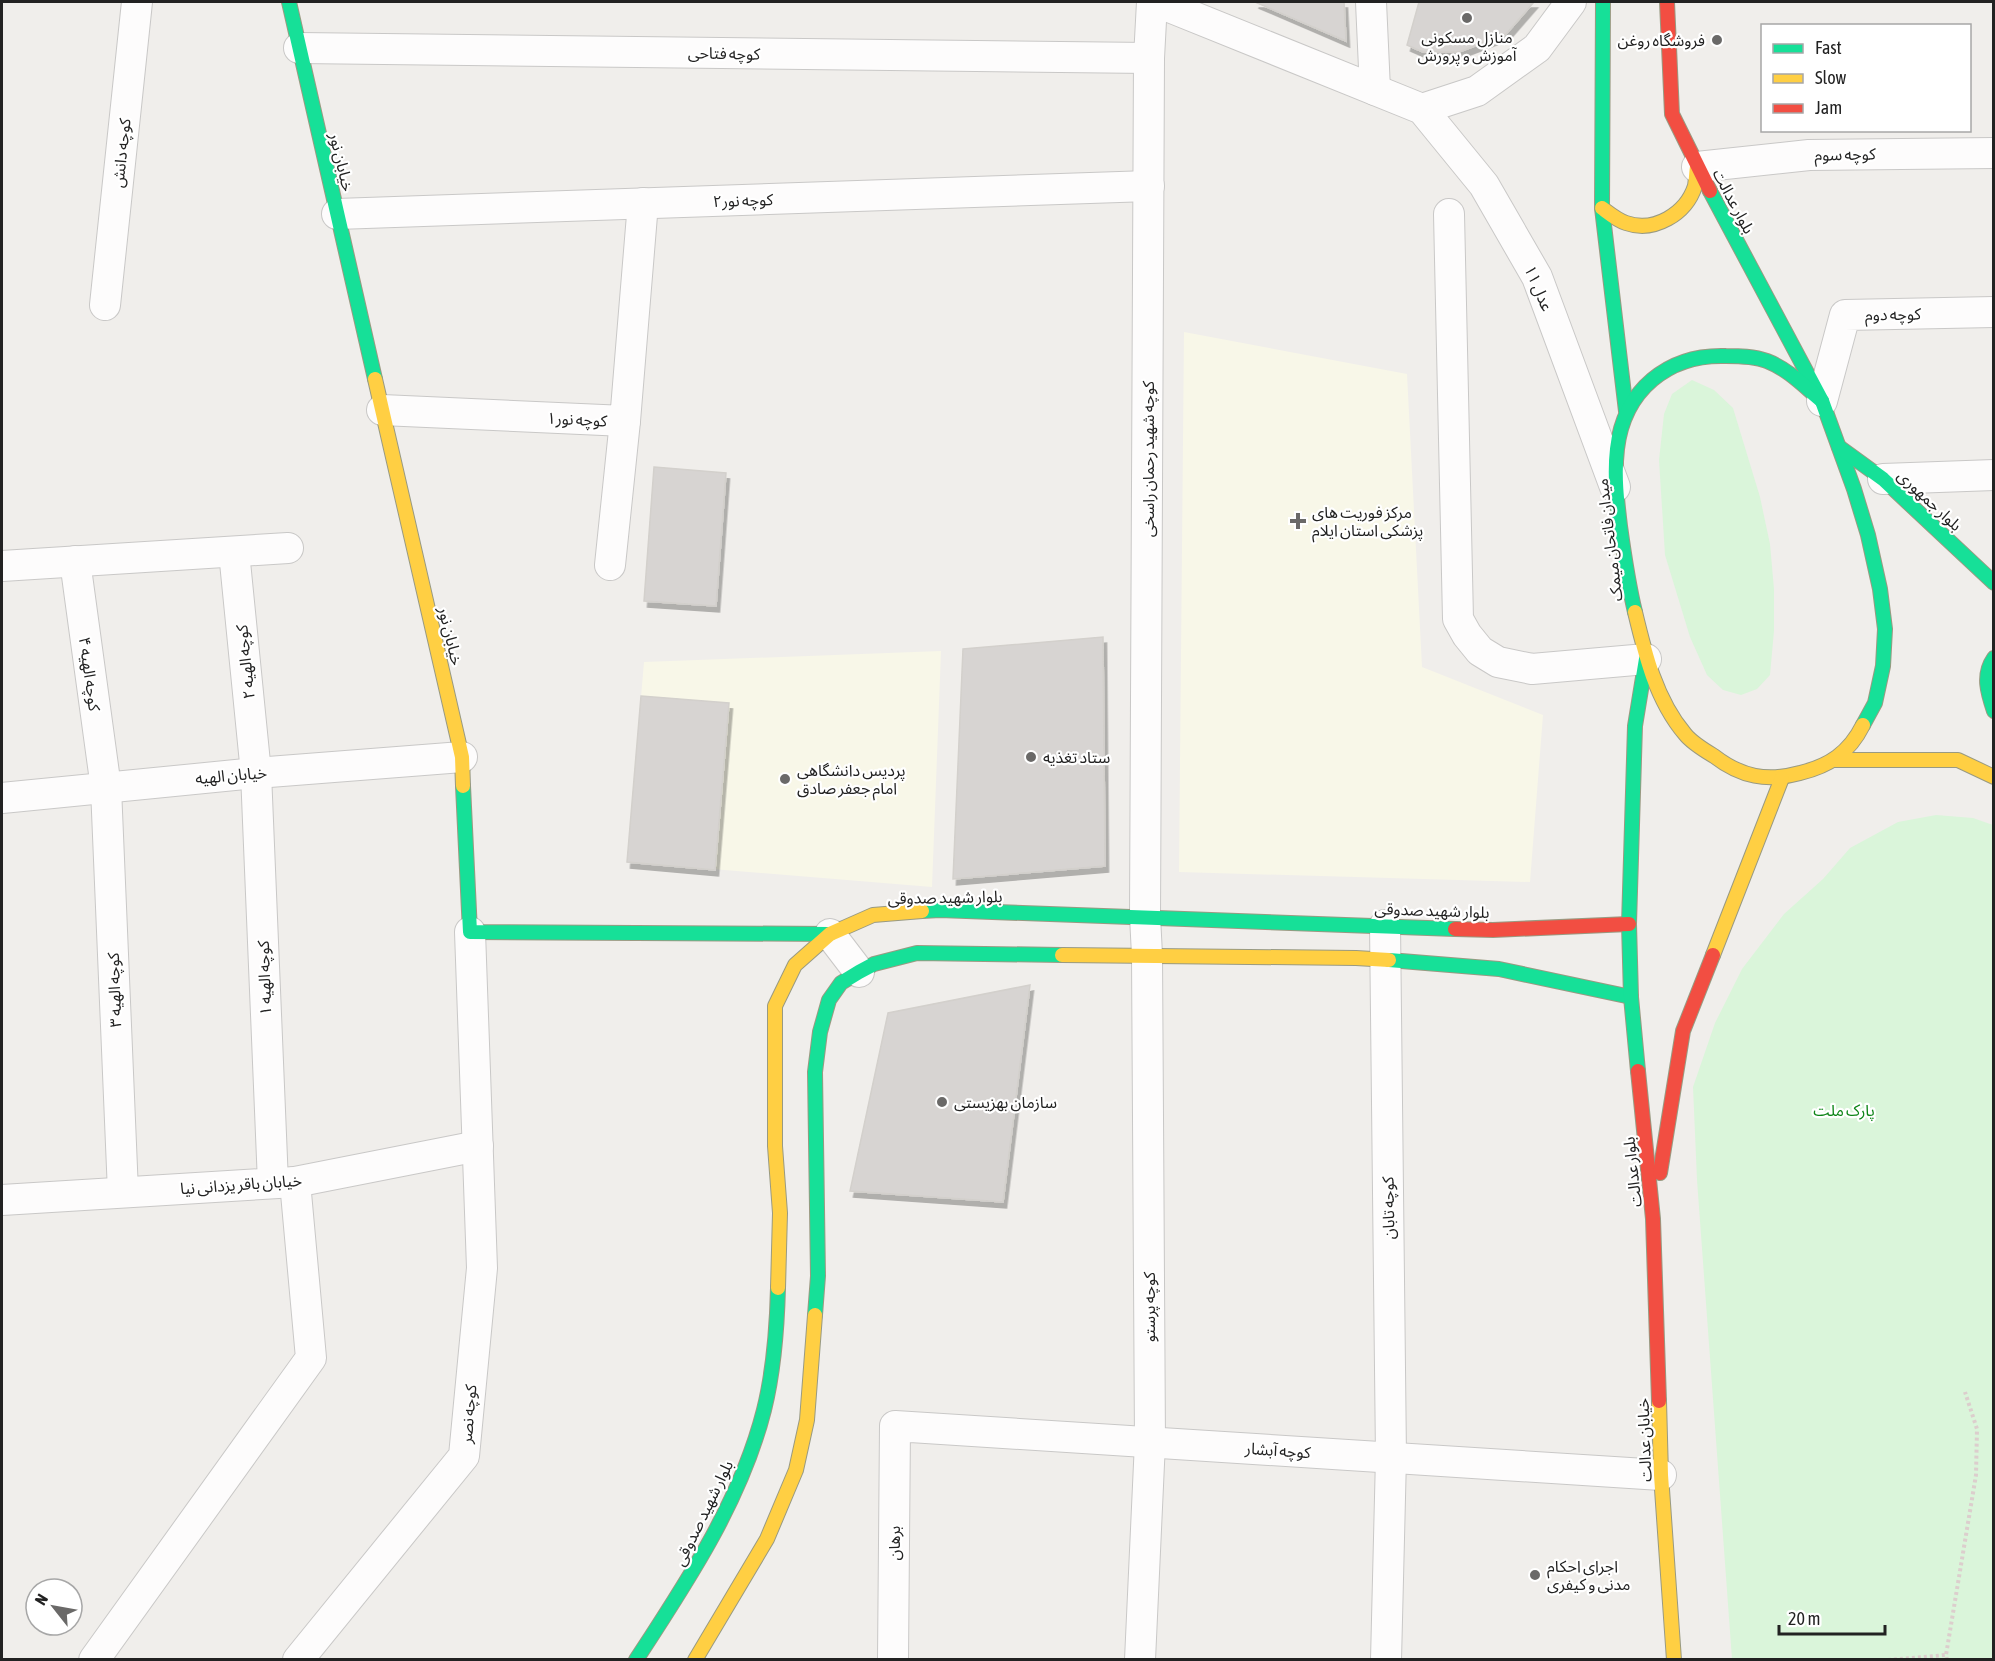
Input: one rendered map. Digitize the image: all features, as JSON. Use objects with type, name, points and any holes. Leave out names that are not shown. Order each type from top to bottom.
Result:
[{"type":"main road","name":"خیابان نور","points":[[289,2],[462,757],[470,932]]},
{"type":"main road","points":[[1603,2],[1602,208],[1626,411]]},
{"type":"main road","name":"بلوار عدالت","points":[[1667,2],[1672,114],[1697,167],[1822,401]]},
{"type":"main road","points":[[1602,208],[1615,218],[1630,225],[1647,225],[1663,221],[1678,213],[1689,200],[1695,184],[1697,167]]},
{"type":"main road","name":"میدان فاتحان میمک","points":[[1705,355],[1744,356],[1767,361],[1787,372],[1822,401],[1854,489],[1875,559],[1885,628],[1883,666],[1875,703],[1858,735],[1835,760],[1809,771],[1782,778],[1749,777],[1721,762],[1686,736],[1671,715],[1646,659],[1627,581],[1616,490],[1617,448],[1626,411],[1638,392],[1653,378],[1674,364],[1705,355]]},
{"type":"main road","name":"بلوار جمهوری","points":[[1839,447],[1883,479],[1994,583]]},
{"type":"main road","points":[[1994,658],[1989,663],[1985,683],[1994,711]]},
{"type":"main road","name":"بلوار عدالت","points":[[1646,659],[1635,726],[1629,924],[1630,997],[1653,1219]]},
{"type":"main road","points":[[1835,760],[1958,760],[1994,777]]},
{"type":"main road","name":"بلوار عدالت","points":[[1653,1219],[1683,1031],[1782,778]]},
{"type":"main road","name":"بلوار شهید صدوقی","points":[[636,1659],[687,1582],[730,1503],[764,1409],[777,1332],[780,1213],[775,1146],[775,1006],[795,965],[830,934],[873,915],[940,910],[1493,930],[1629,924]]},
{"type":"main road","points":[[470,932],[830,934]]},
{"type":"main road","points":[[695,1659],[767,1539],[796,1470],[807,1420],[818,1276],[815,1072],[820,1032],[829,1000],[841,982],[874,964],[917,953],[1147,955],[1384,960],[1499,969],[1630,997]]},
{"type":"main road","name":"خیابان عدالت","points":[[1653,1219],[1661,1474],[1674,1659]]},
{"type":"street","name":"کوچه دانش","points":[[105,305],[137,2]]},
{"type":"street","name":"کوچه شهید رحمان راسخی","points":[[1147,955],[1145,916],[1149,58],[1152,2]]},
{"type":"street","name":"عدل ۱۱","points":[[1157,2],[1422,109],[1484,185],[1537,277],[1616,490]]},
{"type":"street","points":[[1371,2],[1375,90]]},
{"type":"street","points":[[1422,109],[1478,91],[1537,48],[1571,2]]},
{"type":"street","name":"کوچه فتاحی","points":[[299,48],[1149,58]]},
{"type":"street","name":"کوچه سوم","points":[[1697,167],[1809,155],[1994,153]]},
{"type":"street","name":"کوچه نور۲","points":[[337,214],[1149,186]]},
{"type":"street","name":"کوچه نور۱","points":[[382,410],[625,421],[643,204]]},
{"type":"street","points":[[1449,214],[1458,619],[1480,651],[1498,662],[1532,669],[1646,659]]},
{"type":"street","name":"کوچه دوم","points":[[1822,401],[1845,315],[1994,312]]},
{"type":"street","points":[[610,565],[625,421]]},
{"type":"street","points":[[1883,479],[1994,475]]},
{"type":"street","points":[[2,566],[288,548]]},
{"type":"street","name":"کوچه الهیه ۲","points":[[234,552],[256,773]]},
{"type":"street","name":"کوچه الهیه ۴","points":[[75,561],[105,788]]},
{"type":"street","name":"خیابان الهیه","points":[[2,798],[256,773],[462,757]]},
{"type":"street","name":"کوچه الهیه ۱","points":[[94,1659],[311,1358],[284,1182],[256,773]]},
{"type":"street","name":"کوچه الهیه ۳","points":[[105,788],[123,1192]]},
{"type":"street","name":"کوچه تابان","points":[[1385,925],[1391,1457],[1386,1659]]},
{"type":"street","name":"کوچه نصر","points":[[298,1659],[464,1456],[482,1268],[470,932]]},
{"type":"street","points":[[830,934],[859,972]]},
{"type":"street","name":"کوچه پرستو","points":[[1140,1659],[1150,1442],[1147,955]]},
{"type":"street","name":"خیابان باقر یزدانی نیا","points":[[2,1200],[284,1182],[478,1146]]},
{"type":"street","name":"کوچه آبشار","points":[[895,1425],[1661,1474]]},
{"type":"street","name":"برهان","points":[[893,1659],[895,1425]]},
{"type":"path","points":[[1888,1659],[1947,1657],[1976,1475],[1977,1429],[1965,1392]]},
{"type":"shaded area","name":"مرکز فوریت های پزشکی استان ایلام","points":[[1184,332],[1407,374],[1422,667],[1543,715],[1530,882],[1179,872]]},
{"type":"shaded area","name":"پردیس دانشگاهی امام جعفر صادق","points":[[941,651],[932,887],[627,862],[644,662]]},
{"type":"green space","points":[[1692,380],[1714,390],[1733,408],[1760,497],[1770,544],[1774,589],[1774,631],[1770,675],[1757,689],[1741,695],[1723,690],[1707,675],[1690,637],[1665,555],[1659,460],[1664,414],[1672,394]]},
{"type":"green space","name":"پارک ملت","points":[[1936,815],[1973,818],[1993,825],[1993,1659],[1732,1659],[1697,1180],[1693,1087],[1715,1023],[1742,969],[1784,914],[1823,879],[1850,848],[1898,822]]},
{"type":"building","points":[[1255,2],[1344,2],[1346,41]]},
{"type":"building","name":"منازل مسکونی آموزش و پرورش","points":[[1419,2],[1534,2],[1506,34],[1459,52],[1423,52],[1407,45]]},
{"type":"building","points":[[654,467],[726,473],[716,606],[644,601]]},
{"type":"building","name":"ستاد تغذیه","points":[[1103,637],[1105,866],[953,879],[963,649]]},
{"type":"building","points":[[641,696],[729,703],[715,870],[627,862]]},
{"type":"building","name":"سازمان بهزیستی","points":[[1030,985],[1003,1202],[850,1191],[888,1013]]},
{"type":"traffic: fast","points":[[289,2],[375,379]]},
{"type":"traffic: fast","points":[[1603,2],[1602,208],[1626,411]]},
{"type":"traffic: fast","points":[[1710,191],[1822,401],[1868,535],[1880,589],[1885,629],[1883,666],[1875,703],[1863,725]]},
{"type":"traffic: fast","points":[[1635,612],[1620,526],[1616,468],[1621,428],[1639,393],[1652,380],[1685,361],[1705,357],[1741,356],[1762,359],[1775,364],[1822,401]]},
{"type":"traffic: fast","points":[[1839,447],[1883,479],[1994,583]]},
{"type":"traffic: fast","points":[[1994,658],[1987,677],[1988,691],[1994,711]]},
{"type":"traffic: fast","points":[[1638,1071],[1631,997],[1629,924],[1635,726],[1646,659]]},
{"type":"traffic: fast","points":[[463,786],[470,932],[830,934]]},
{"type":"traffic: fast","points":[[922,911],[1455,929]]},
{"type":"traffic: fast","points":[[815,1315],[818,1276],[815,1072],[820,1032],[829,1000],[841,983],[859,972],[874,964],[917,953],[1062,955]]},
{"type":"traffic: fast","points":[[1389,960],[1499,969],[1631,997]]},
{"type":"traffic: fast","points":[[636,1660],[693,1571],[727,1509],[754,1444],[770,1380],[778,1288]]},
{"type":"traffic: slow","points":[[1602,208],[1617,219],[1637,225],[1658,223],[1668,219],[1677,213],[1691,196],[1695,186],[1697,167]]},
{"type":"traffic: slow","points":[[375,379],[462,757],[463,786]]},
{"type":"traffic: slow","points":[[1635,612],[1653,676],[1675,721],[1695,743],[1734,769],[1765,777],[1788,776],[1810,770],[1829,762],[1845,751],[1863,725]]},
{"type":"traffic: slow","points":[[1835,760],[1958,760],[1994,777]]},
{"type":"traffic: slow","points":[[1713,955],[1782,778]]},
{"type":"traffic: slow","points":[[778,1288],[780,1213],[775,1146],[775,1006],[795,965],[830,934],[873,915],[922,911]]},
{"type":"traffic: slow","points":[[1062,955],[1389,960]]},
{"type":"traffic: slow","points":[[695,1660],[767,1539],[796,1470],[807,1420],[815,1315]]},
{"type":"traffic: slow","points":[[1659,1401],[1661,1475],[1674,1660]]},
{"type":"traffic: jam","points":[[1667,2],[1672,114],[1710,191]]},
{"type":"traffic: jam","points":[[1455,929],[1493,930],[1629,924]]},
{"type":"traffic: jam","points":[[1660,1173],[1683,1031],[1713,955]]},
{"type":"traffic: jam","points":[[1638,1071],[1653,1219],[1659,1401]]},
{"type":"place","name":"منازل مسکونی آموزش و پرورش","points":[[1467,18]]},
{"type":"place","name":"فروشگاه روغن","points":[[1717,40]]},
{"type":"place","name":"مرکز فوریت های پزشکی استان ایلام","points":[[1298,521]]},
{"type":"place","name":"ستاد تغذیه","points":[[1031,757]]},
{"type":"place","name":"پردیس دانشگاهی امام جعفر صادق","points":[[785,779]]},
{"type":"place","name":"سازمان بهزیستی","points":[[942,1102]]},
{"type":"place","name":"اجرای احکام مدنی و کیفری","points":[[1535,1575]]}]
